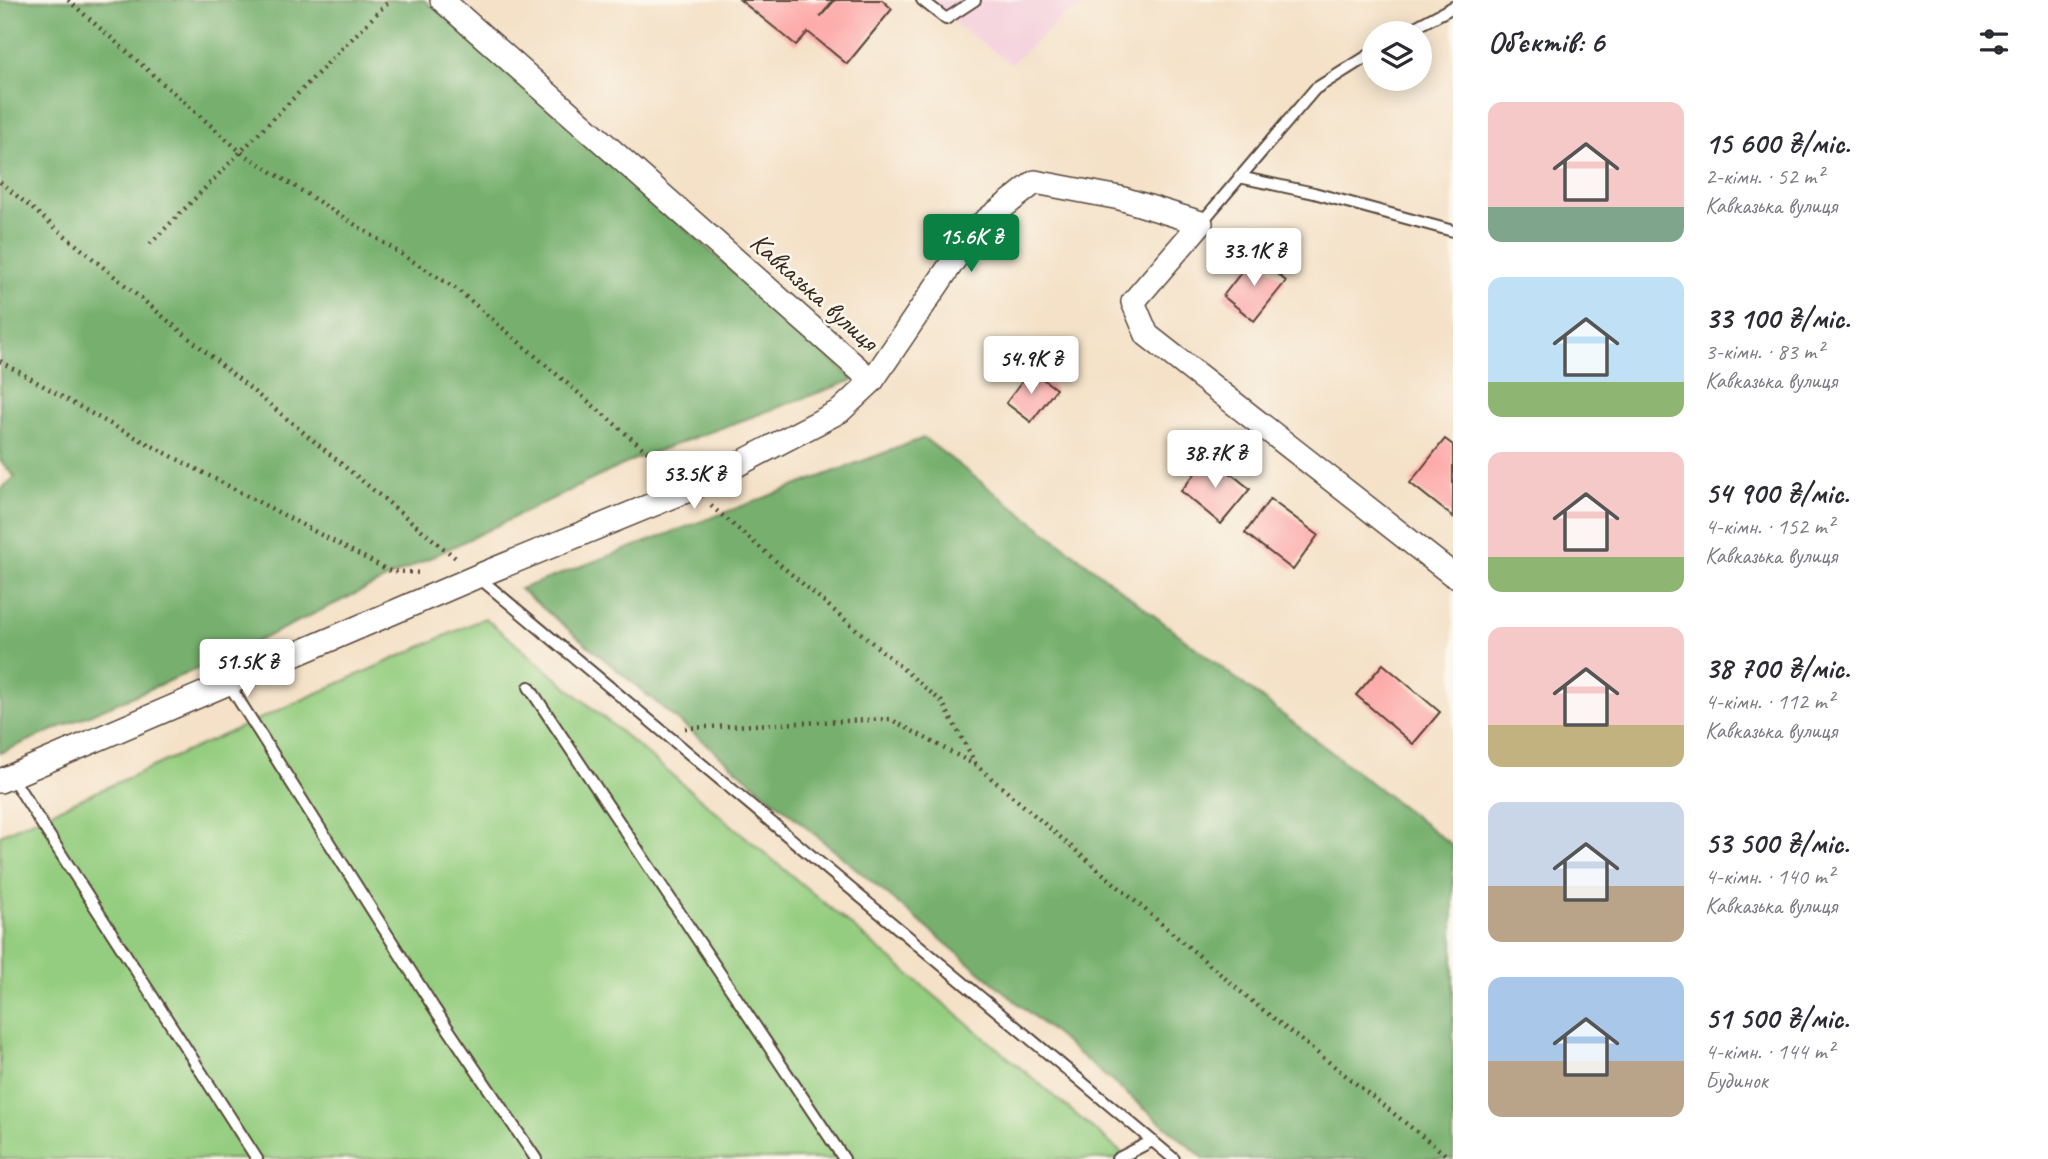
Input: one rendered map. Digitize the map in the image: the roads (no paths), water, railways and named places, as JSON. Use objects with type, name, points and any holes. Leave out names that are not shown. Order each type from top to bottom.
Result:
[{"type":"street","name":"Кавказька вулиця","points":[[442,0],[872,381],[975,229],[1035,182],[1120,198],[1200,223]]},
{"type":"street","points":[[1200,223],[1133,302],[1147,335],[1453,575]]},
{"type":"street","points":[[6,779],[478,576],[691,489],[840,411],[872,381]]},
{"type":"lane","points":[[922,0],[946,19],[975,0]]},
{"type":"lane","points":[[1427,21],[1453,7]]},
{"type":"lane","points":[[1200,223],[1315,89],[1362,60]]},
{"type":"lane","points":[[1239,177],[1314,193],[1453,231]]},
{"type":"lane","points":[[478,576],[1174,1159]]},
{"type":"lane","points":[[228,683],[434,1008],[536,1159]]},
{"type":"lane","points":[[530,687],[844,1159]]},
{"type":"lane","points":[[6,779],[257,1159]]},
{"type":"lane","points":[[1117,1159],[1152,1141]]}]
